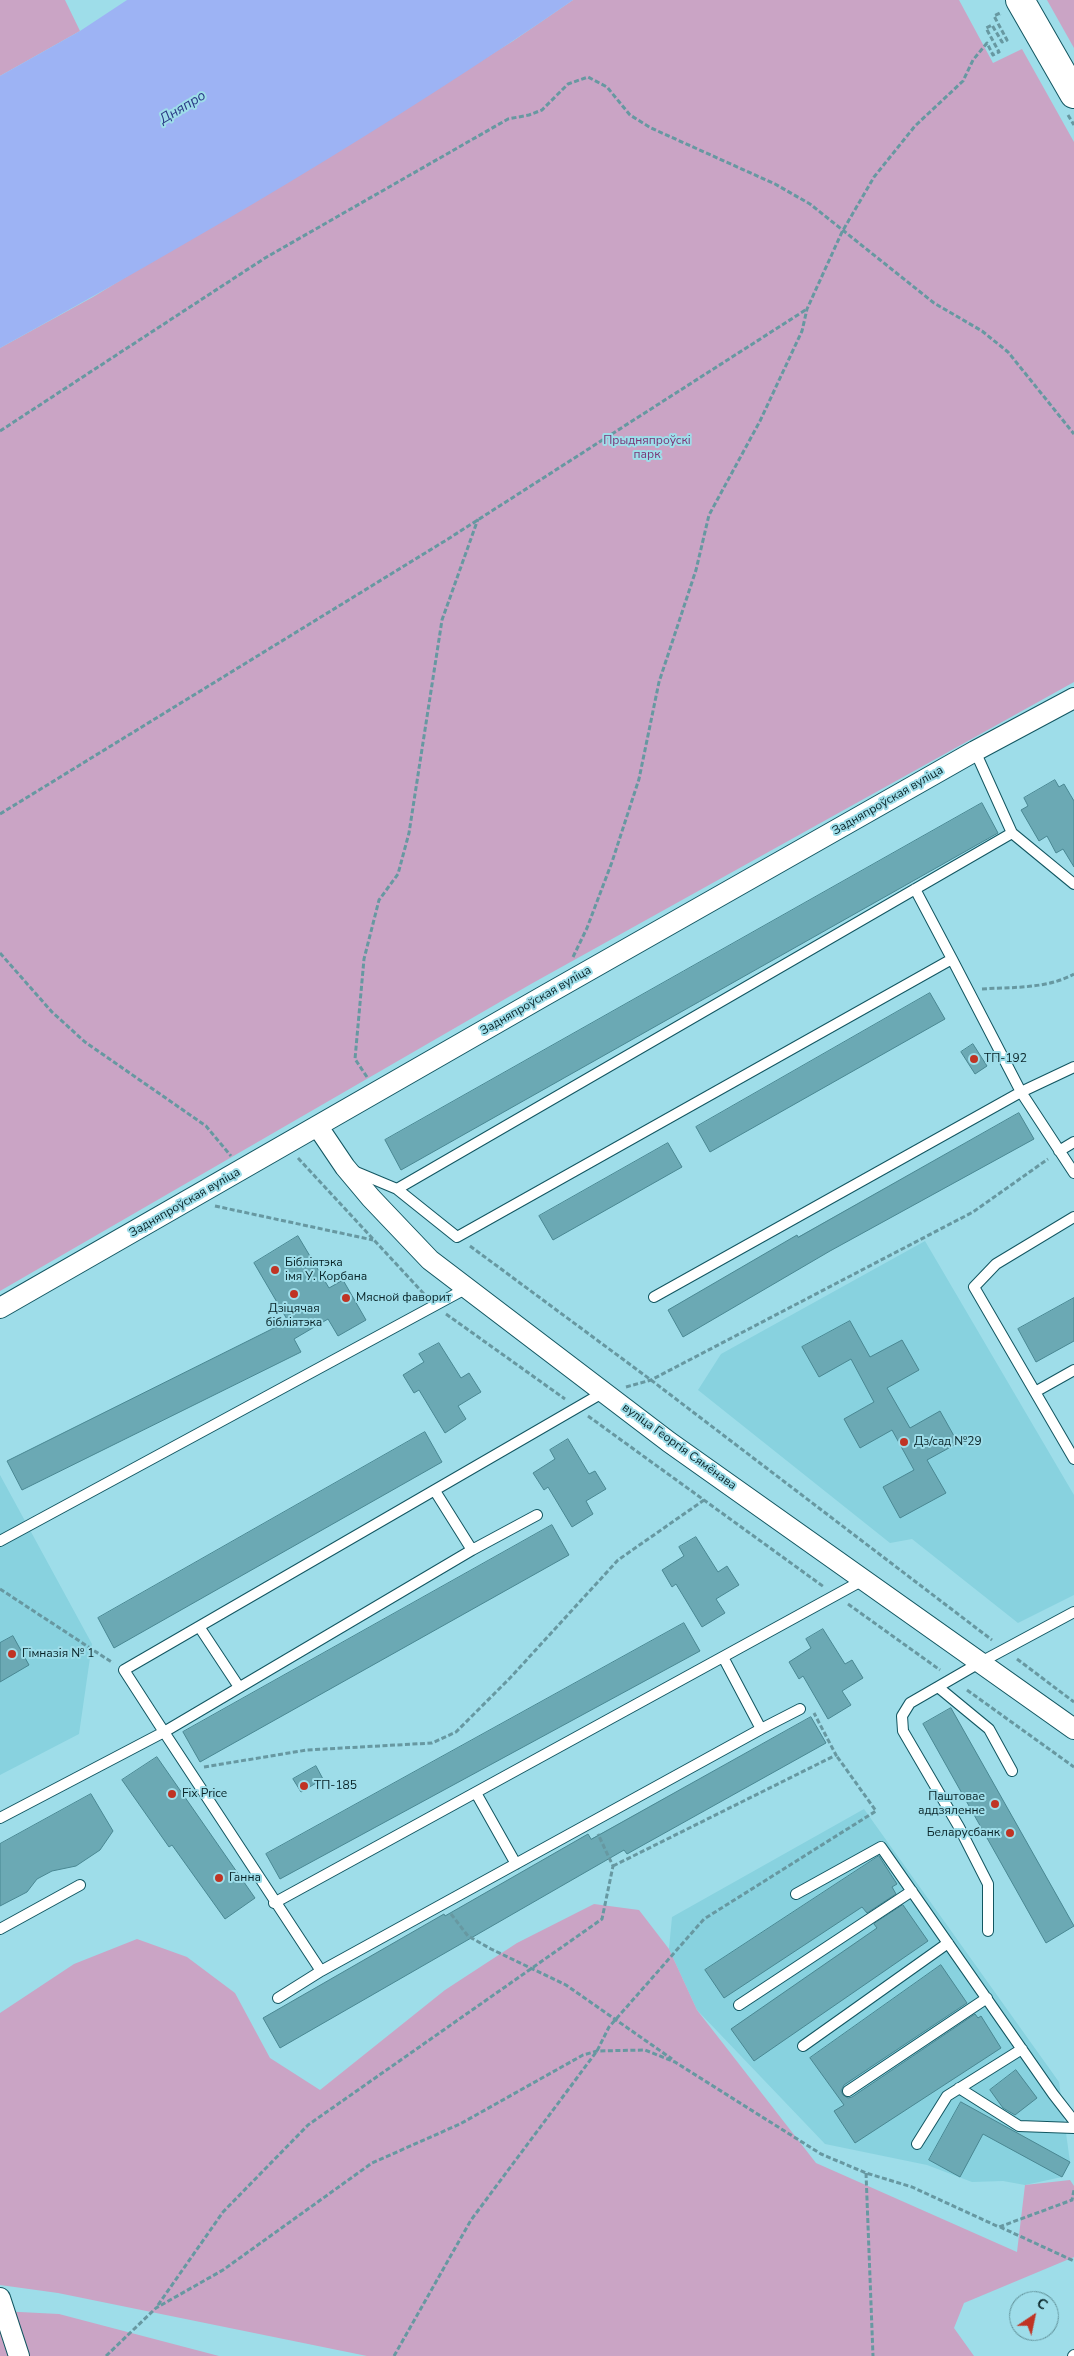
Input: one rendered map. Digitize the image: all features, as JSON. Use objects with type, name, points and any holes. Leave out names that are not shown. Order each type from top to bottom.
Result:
[{"type":"main road","points":[[1012,10],[1074,94]]},
{"type":"street","name":"Задняпроўская вуліца","points":[[0,1308],[975,751],[1074,698]]},
{"type":"street","name":"вуліца Георгія Сямёнава","points":[[318,1127],[346,1167],[430,1260],[669,1442],[865,1579],[1074,1729]]},
{"type":"street","points":[[0,2298],[20,2356]]},
{"type":"lane","points":[[975,751],[1012,833],[1074,884]]},
{"type":"lane","points":[[397,1189],[1012,833]]},
{"type":"lane","points":[[915,889],[1021,1092],[1074,1173]]},
{"type":"lane","points":[[346,1167],[397,1189],[457,1237],[952,959]]},
{"type":"lane","points":[[654,1298],[1021,1092],[1074,1068]]},
{"type":"lane","points":[[1059,1151],[1074,1142]]},
{"type":"lane","points":[[1074,1217],[996,1264],[974,1286],[1074,1458]]},
{"type":"lane","points":[[0,1541],[467,1288]]},
{"type":"lane","points":[[1035,1392],[1074,1370]]},
{"type":"lane","points":[[321,1971],[274,1903],[124,1670],[200,1628],[604,1392]]},
{"type":"lane","points":[[435,1491],[472,1550]]},
{"type":"lane","points":[[0,1818],[164,1732],[472,1550],[537,1515]]},
{"type":"lane","points":[[274,1903],[865,1579]]},
{"type":"lane","points":[[988,1931],[988,1884],[960,1827],[903,1731],[902,1716],[910,1703],[1004,1649],[1074,1612]]},
{"type":"lane","points":[[200,1628],[239,1687]]},
{"type":"lane","points":[[723,1657],[761,1729]]},
{"type":"lane","points":[[938,1687],[989,1729],[1012,1770]]},
{"type":"lane","points":[[278,1998],[321,1971],[800,1709]]},
{"type":"lane","points":[[476,1793],[516,1864]]},
{"type":"lane","points":[[796,1894],[882,1847],[1074,2121]]},
{"type":"lane","points":[[0,1929],[80,1885]]},
{"type":"lane","points":[[739,2005],[912,1891]]},
{"type":"lane","points":[[802,2046],[948,1943]]},
{"type":"lane","points":[[848,2091],[987,1998]]},
{"type":"lane","points":[[916,2144],[947,2096],[1022,2049]]},
{"type":"lane","points":[[959,2088],[1019,2126],[1074,2128]]},
{"type":"path","points":[[567,964],[573,958],[587,928],[639,779],[659,682],[696,570],[709,516],[760,421],[802,331],[808,309],[842,232],[874,177],[914,126],[963,82],[973,60],[987,43],[993,55],[999,52],[986,28],[992,25],[1002,42],[1007,40],[994,16],[1012,10]]},
{"type":"path","points":[[0,431],[266,258],[508,119],[529,115],[542,110],[568,84],[588,77],[608,87],[630,116],[651,128],[775,184],[810,204],[842,232],[934,303],[982,331],[1008,352],[1074,434]]},
{"type":"path","points":[[0,814],[478,519],[808,309]]},
{"type":"path","points":[[377,1092],[355,1059],[364,959],[379,900],[398,874],[409,833],[442,620],[478,519]]},
{"type":"path","points":[[0,953],[52,1012],[85,1042],[206,1126],[242,1170]]},
{"type":"path","points":[[968,990],[1036,985],[1060,981],[1074,974]]},
{"type":"path","points":[[604,1392],[651,1380],[973,1212],[1059,1151]]},
{"type":"path","points":[[296,1156],[435,1306],[1074,1767]]},
{"type":"path","points":[[210,1205],[374,1240]]},
{"type":"path","points":[[457,1237],[651,1380],[1074,1702]]},
{"type":"path","points":[[188,1770],[307,1750],[432,1743],[456,1732],[510,1678],[618,1560],[704,1500]]},
{"type":"path","points":[[0,1589],[124,1670]]},
{"type":"path","points":[[394,2356],[470,2220],[597,2051],[609,2027],[704,1919],[876,1811],[836,1755],[812,1710],[800,1709]]},
{"type":"path","points":[[613,1866],[836,1755]]},
{"type":"path","points":[[106,2356],[156,2308],[223,2212],[308,2125],[602,1919],[613,1866],[592,1822]]},
{"type":"path","points":[[443,1904],[468,1936],[566,1985],[675,2062],[821,2154],[866,2173],[912,2187],[1074,2261]]},
{"type":"path","points":[[156,2308],[223,2270],[372,2163],[460,2124],[583,2054],[597,2051],[644,2050],[675,2062]]},
{"type":"path","points":[[866,2173],[872,2356]]},
{"type":"path","points":[[1074,2190],[1072,2200],[1074,2204]]},
{"type":"path","points":[[999,2226],[1072,2200]]},
{"type":"shaded area","name":"Дз/сад №29","points":[[925,1241],[1074,1495],[1074,1595],[1018,1623],[912,1539],[890,1543],[698,1390],[721,1354]]},
{"type":"shaded area","points":[[0,1475],[92,1644],[79,1734],[0,1775]]},
{"type":"shaded area","points":[[864,1809],[1059,2082],[1070,2162],[1062,2177],[1025,2185],[1003,2181],[972,2182],[927,2165],[825,2144],[697,2010],[669,1949],[672,1917]]},
{"type":"green space","points":[[0,0],[65,0],[80,31],[0,76]]},
{"type":"green space","name":"Прыдняпроўскі парк","points":[[573,0],[959,0],[993,63],[1022,49],[1074,142],[1074,682],[531,984],[0,1291],[0,348],[93,297],[513,41]]},
{"type":"green space","points":[[1047,0],[1074,0],[1074,48]]},
{"type":"green space","points":[[594,1904],[639,1910],[669,1949],[697,2010],[816,2163],[1017,2252],[1025,2185],[1070,2180],[1074,2186],[1074,2257],[964,2303],[954,2328],[974,2356],[367,2356],[58,2293],[0,2285],[0,2013],[74,1964],[137,1939],[187,1957],[235,1993],[270,2058],[320,2090],[445,1990],[517,1943]]},
{"type":"green space","points":[[0,2311],[59,2314],[219,2356],[0,2356]]},
{"type":"water","name":"Дняпро","points":[[127,0],[573,0],[433,93],[291,181],[146,266],[0,348],[0,76],[80,31]]},
{"type":"building","points":[[1055,780],[1059,787],[1064,784],[1074,801],[1074,867],[1063,849],[1056,853],[1047,836],[1039,841],[1021,810],[1028,806],[1024,798]]},
{"type":"building","points":[[982,803],[998,833],[401,1170],[385,1140]]},
{"type":"building","points":[[930,993],[945,1019],[710,1152],[696,1127]]},
{"type":"building","name":"ТП-192","points":[[973,1044],[987,1066],[975,1074],[961,1052]]},
{"type":"building","points":[[1019,1113],[1034,1139],[830,1251],[683,1337],[668,1310],[797,1235],[798,1237]]},
{"type":"building","points":[[668,1143],[682,1167],[553,1240],[539,1216]]},
{"type":"building","points":[[298,1236],[329,1288],[343,1280],[366,1320],[338,1336],[328,1319],[294,1339],[301,1352],[22,1490],[7,1461],[288,1321],[254,1263]]},
{"type":"building","points":[[1074,1298],[1074,1341],[1036,1362],[1018,1329]]},
{"type":"building","points":[[850,1321],[870,1357],[902,1340],[919,1370],[887,1388],[910,1428],[940,1411],[958,1443],[927,1460],[946,1493],[900,1518],[883,1487],[914,1470],[892,1430],[860,1448],[844,1419],[874,1402],[851,1359],[819,1377],[802,1347]]},
{"type":"building","points":[[439,1343],[461,1378],[469,1373],[481,1392],[458,1406],[466,1419],[445,1433],[419,1390],[414,1393],[403,1375],[424,1362],[419,1354]]},
{"type":"building","points":[[425,1432],[442,1462],[114,1648],[98,1618]]},
{"type":"building","points":[[568,1439],[589,1474],[595,1471],[606,1489],[586,1501],[593,1514],[572,1527],[548,1487],[544,1490],[533,1473],[555,1459],[550,1450]]},
{"type":"building","points":[[552,1525],[569,1555],[200,1762],[183,1732]]},
{"type":"building","points":[[696,1537],[718,1572],[727,1566],[739,1585],[716,1599],[725,1613],[702,1627],[676,1584],[672,1587],[662,1570],[684,1556],[679,1547]]},
{"type":"building","points":[[684,1623],[700,1651],[280,1879],[266,1854]]},
{"type":"building","points":[[823,1629],[845,1664],[852,1660],[863,1678],[842,1691],[851,1705],[828,1719],[803,1676],[799,1679],[789,1662],[811,1648],[806,1639]]},
{"type":"building","name":"Гімназія № 1","points":[[13,1636],[29,1665],[0,1682],[0,1643]]},
{"type":"building","points":[[951,1708],[1074,1926],[1046,1943],[923,1724]]},
{"type":"building","points":[[811,1717],[826,1743],[627,1854],[624,1850],[280,2048],[263,2018],[588,1834],[591,1839]]},
{"type":"building","points":[[157,1757],[255,1898],[225,1919],[172,1845],[169,1847],[122,1780]]},
{"type":"building","name":"ТП-185","points":[[316,1766],[323,1779],[301,1792],[293,1779]]},
{"type":"building","points":[[91,1794],[113,1831],[100,1850],[76,1866],[52,1871],[37,1879],[27,1892],[0,1906],[0,1844]]},
{"type":"building","points":[[879,1856],[897,1884],[892,1887],[896,1894],[867,1913],[862,1907],[724,1998],[705,1970]]},
{"type":"building","points":[[903,1905],[928,1941],[754,2061],[731,2029],[877,1928],[874,1924]]},
{"type":"building","points":[[941,1965],[967,2003],[844,2085],[841,2091],[843,2095],[848,2098],[852,2097],[975,2014],[978,2018],[981,2016],[1001,2048],[855,2143],[834,2111],[844,2105],[810,2058]]},
{"type":"building","points":[[1016,2070],[1037,2098],[1015,2115],[1003,2108],[990,2090]]},
{"type":"building","points":[[961,2102],[1070,2162],[1062,2177],[983,2134],[960,2177],[929,2160]]},
{"type":"place","name":"ТП-192","points":[[974,1059]]},
{"type":"place","name":"Бібліятэка імя У. Корбана","points":[[275,1270]]},
{"type":"place","name":"Дзіцячая бібліятэка","points":[[294,1294]]},
{"type":"place","name":"Мясной фаворит","points":[[346,1298]]},
{"type":"place","name":"Дз/сад №29","points":[[904,1442]]},
{"type":"place","name":"Гімназія № 1","points":[[12,1654]]},
{"type":"place","name":"ТП-185","points":[[304,1786]]},
{"type":"place","name":"Fix Price","points":[[172,1794]]},
{"type":"place","name":"Паштовае аддзяленне","points":[[995,1804]]},
{"type":"place","name":"Беларусбанк","points":[[1010,1833]]},
{"type":"place","name":"Ганна","points":[[219,1878]]}]
